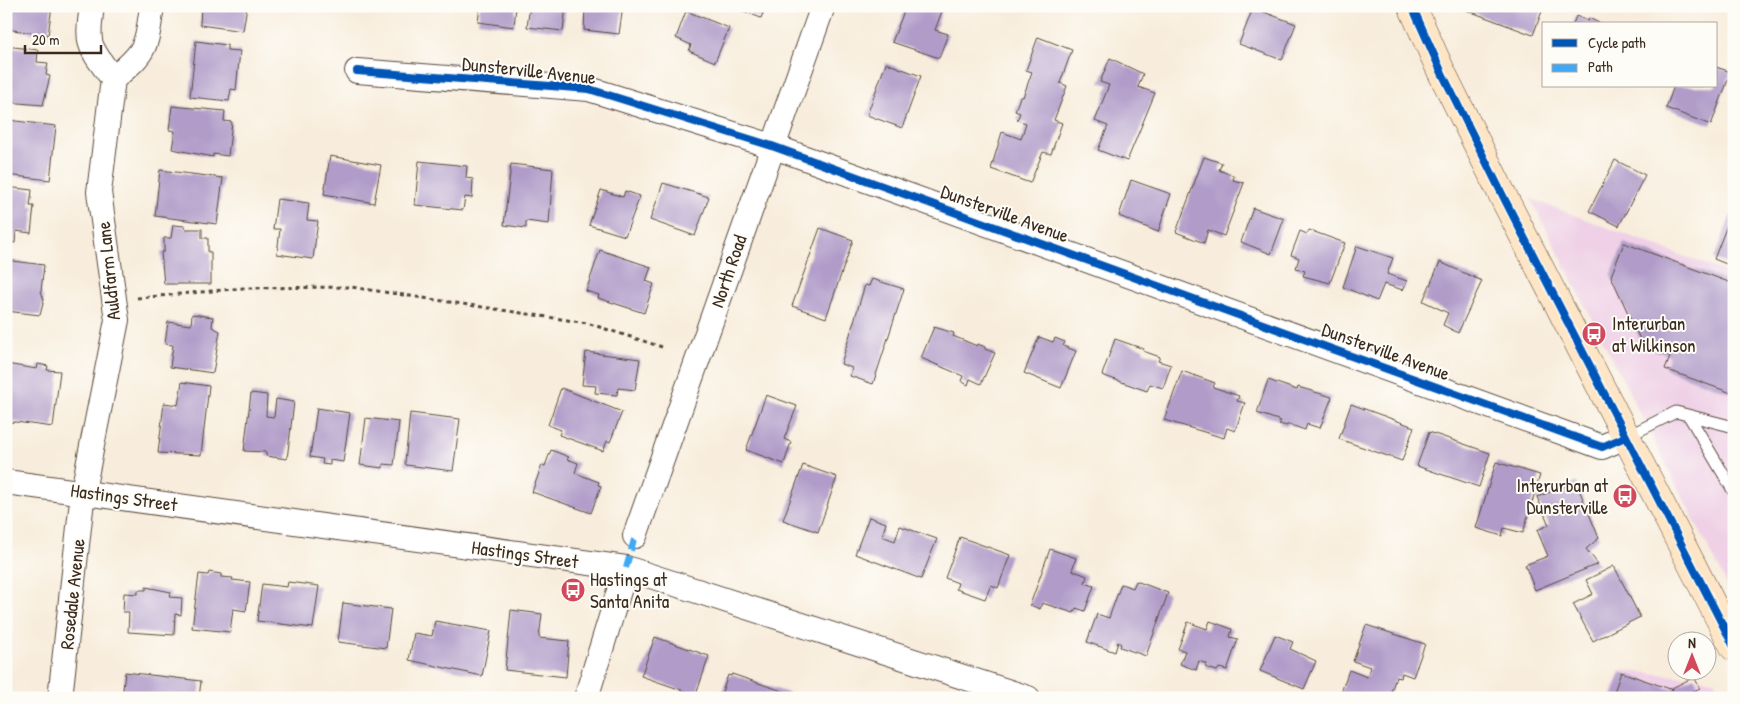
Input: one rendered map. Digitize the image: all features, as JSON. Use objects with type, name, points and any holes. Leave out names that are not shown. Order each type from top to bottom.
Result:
[{"type":"main road","points":[[1412,6],[1450,89],[1625,437],[1734,647]]},
{"type":"street","points":[[92,6],[88,37],[93,52],[113,79],[136,60],[146,44],[152,6]]},
{"type":"street","name":"North Road","points":[[634,536],[823,6]]},
{"type":"street","name":"Dunsterville Avenue","points":[[357,71],[589,89],[772,146],[1602,447],[1625,437]]},
{"type":"street","name":"Auldfarm Lane","points":[[83,491],[117,320],[99,192],[113,79]]},
{"type":"street","name":"Hastings Street","points":[[6,482],[83,491],[626,568],[1028,698]]},
{"type":"street","name":"Rosedale Avenue","points":[[60,698],[83,491]]},
{"type":"street","points":[[586,698],[626,568]]},
{"type":"lane","points":[[1625,437],[1676,412],[1734,427]]},
{"type":"lane","points":[[1690,416],[1734,492]]},
{"type":"path","points":[[114,300],[244,288],[351,286],[587,323],[662,347]]},
{"type":"shaded area","points":[[1531,199],[1734,275],[1734,598]]},
{"type":"shaded area","points":[[1620,670],[1668,675],[1668,682],[1715,682],[1724,698],[1610,698]]},
{"type":"building","points":[[6,6],[52,6],[48,35],[6,29]]},
{"type":"building","points":[[201,6],[247,6],[243,31],[200,25]]},
{"type":"building","points":[[480,6],[516,6],[514,27],[478,22]]},
{"type":"building","points":[[530,6],[566,6],[563,31],[527,27]]},
{"type":"building","points":[[585,6],[623,6],[619,34],[584,30]]},
{"type":"building","points":[[730,6],[766,6],[761,18]]},
{"type":"building","points":[[906,6],[944,6],[935,30],[948,34],[939,58],[892,42]]},
{"type":"building","points":[[1467,6],[1544,6],[1533,35],[1466,10]]},
{"type":"building","points":[[1253,8],[1296,24],[1282,60],[1239,44]]},
{"type":"building","points":[[686,11],[729,28],[715,62],[689,51],[691,45],[676,38]]},
{"type":"building","points":[[1576,16],[1588,21],[1589,18],[1597,22],[1574,22]]},
{"type":"building","points":[[1038,37],[1072,50],[1060,83],[1067,86],[1054,120],[1062,123],[1051,154],[1043,152],[1030,183],[991,169],[1002,132],[1021,139],[1026,123],[1017,120],[1020,113],[1015,111],[1020,97],[1023,97],[1032,72],[1026,70]]},
{"type":"building","points":[[196,41],[227,45],[227,50],[240,51],[236,90],[231,89],[229,101],[190,97]]},
{"type":"building","points":[[6,46],[38,50],[37,62],[48,63],[46,75],[50,76],[43,105],[6,102]]},
{"type":"building","points":[[1110,58],[1143,74],[1138,87],[1155,93],[1127,161],[1098,150],[1108,126],[1095,121],[1109,85],[1100,82]]},
{"type":"building","points":[[886,63],[921,76],[902,128],[867,115]]},
{"type":"building","points":[[1718,68],[1731,72],[1711,125],[1666,108],[1673,88],[1718,88]]},
{"type":"building","points":[[172,106],[225,111],[224,121],[232,122],[228,156],[213,154],[213,157],[172,149],[175,131],[169,130]]},
{"type":"building","points":[[8,120],[56,126],[50,180],[6,175]]},
{"type":"building","points":[[330,156],[381,165],[374,203],[324,194]]},
{"type":"building","points":[[1204,157],[1222,163],[1219,170],[1234,176],[1233,180],[1244,183],[1224,236],[1208,230],[1204,243],[1176,232]]},
{"type":"building","points":[[1615,160],[1645,175],[1619,226],[1589,211]]},
{"type":"building","points":[[419,161],[467,166],[466,178],[473,179],[472,198],[465,197],[463,210],[415,205]]},
{"type":"building","points":[[511,164],[553,169],[549,224],[526,221],[526,228],[504,225]]},
{"type":"building","points":[[160,170],[223,178],[217,224],[155,216]]},
{"type":"building","points":[[1131,180],[1171,194],[1158,232],[1119,216]]},
{"type":"building","points":[[663,183],[709,197],[695,236],[650,220]]},
{"type":"building","points":[[6,187],[32,190],[30,206],[34,206],[31,233],[16,231],[15,243],[6,242]]},
{"type":"building","points":[[601,190],[623,197],[625,191],[640,196],[625,236],[589,225]]},
{"type":"building","points":[[277,199],[309,203],[307,220],[318,221],[313,259],[277,254],[280,229],[273,229]]},
{"type":"building","points":[[1253,208],[1284,219],[1271,254],[1241,242]]},
{"type":"building","points":[[1731,215],[1734,215],[1734,267],[1714,259]]},
{"type":"building","points":[[173,225],[185,226],[185,229],[202,229],[202,238],[208,238],[208,252],[211,252],[211,284],[164,284],[161,252],[164,252],[164,238],[171,238]]},
{"type":"building","points":[[820,228],[853,240],[826,318],[792,306]]},
{"type":"building","points":[[1309,230],[1345,243],[1330,283],[1303,276],[1305,271],[1296,268],[1299,258],[1291,255],[1300,231],[1307,234]]},
{"type":"building","points":[[1624,243],[1734,284],[1734,394],[1665,369],[1670,356],[1643,346],[1611,276]]},
{"type":"building","points":[[1357,246],[1393,258],[1387,274],[1407,281],[1403,290],[1384,284],[1377,301],[1343,287]]},
{"type":"building","points":[[600,250],[651,267],[646,281],[654,284],[644,313],[598,298],[599,295],[586,291]]},
{"type":"building","points":[[6,260],[44,265],[41,291],[44,300],[40,315],[6,311]]},
{"type":"building","points":[[1440,262],[1482,281],[1458,333],[1443,325],[1448,313],[1423,301]]},
{"type":"building","points":[[872,279],[904,289],[873,384],[850,376],[852,368],[841,364],[865,285],[869,286]]},
{"type":"building","points":[[192,314],[213,317],[212,327],[220,331],[213,373],[170,367],[173,345],[165,344],[168,322],[191,325]]},
{"type":"building","points":[[934,327],[954,333],[953,336],[977,346],[978,344],[995,353],[981,384],[970,379],[968,385],[961,381],[963,376],[921,358]]},
{"type":"building","points":[[1039,337],[1053,342],[1055,338],[1065,342],[1063,346],[1076,351],[1061,388],[1024,373]]},
{"type":"building","points":[[1115,339],[1144,349],[1143,351],[1160,357],[1158,361],[1171,365],[1163,388],[1150,384],[1147,391],[1102,375]]},
{"type":"building","points":[[586,352],[640,359],[635,390],[618,388],[617,395],[595,393],[596,386],[582,385]]},
{"type":"building","points":[[6,364],[37,369],[38,364],[48,366],[47,370],[60,371],[53,427],[16,422],[6,423]]},
{"type":"building","points":[[1182,371],[1215,383],[1213,387],[1239,396],[1237,401],[1245,403],[1235,431],[1227,428],[1224,438],[1164,420]]},
{"type":"building","points":[[1268,380],[1297,390],[1298,387],[1332,397],[1320,428],[1307,424],[1305,430],[1288,424],[1287,426],[1279,424],[1281,421],[1257,413]]},
{"type":"building","points":[[182,382],[209,386],[201,455],[158,453],[164,403],[178,405]]},
{"type":"building","points":[[561,388],[622,412],[610,442],[607,441],[603,451],[559,435],[561,430],[548,425]]},
{"type":"building","points":[[251,393],[267,395],[266,416],[274,417],[276,399],[294,402],[287,459],[266,456],[266,452],[244,451]]},
{"type":"building","points":[[766,395],[797,406],[784,439],[791,442],[784,464],[746,450]]},
{"type":"building","points":[[1351,404],[1414,427],[1402,461],[1339,439]]},
{"type":"building","points":[[317,408],[350,413],[343,462],[330,460],[330,465],[322,464],[323,459],[310,457]]},
{"type":"building","points":[[410,413],[460,419],[453,471],[406,465]]},
{"type":"building","points":[[366,418],[399,422],[394,465],[383,464],[383,468],[360,465]]},
{"type":"building","points":[[1429,432],[1490,453],[1479,487],[1417,466]]},
{"type":"building","points":[[551,450],[569,457],[567,459],[578,463],[575,473],[599,482],[598,485],[601,486],[591,513],[532,492],[542,465],[545,466]]},
{"type":"building","points":[[1496,462],[1540,475],[1523,533],[1504,528],[1502,536],[1476,528]]},
{"type":"building","points":[[803,465],[837,477],[818,532],[783,520]]},
{"type":"building","points":[[1576,482],[1599,538],[1586,549],[1598,564],[1535,590],[1525,565],[1548,556],[1537,530],[1549,525],[1537,497]]},
{"type":"building","points":[[869,517],[886,523],[882,536],[895,541],[900,526],[937,539],[921,579],[855,554]]},
{"type":"building","points":[[960,537],[1010,555],[998,588],[991,585],[985,599],[956,589],[958,583],[945,578]]},
{"type":"building","points":[[1050,549],[1076,558],[1072,570],[1087,576],[1085,583],[1094,586],[1085,611],[1076,608],[1074,613],[1042,603],[1040,609],[1030,605]]},
{"type":"building","points":[[1614,566],[1640,617],[1593,641],[1573,604],[1593,594],[1586,580]]},
{"type":"building","points":[[209,572],[221,574],[221,577],[233,578],[232,580],[250,582],[246,611],[233,609],[230,632],[192,628],[199,574],[208,575]]},
{"type":"building","points":[[1136,581],[1168,593],[1146,656],[1120,647],[1121,644],[1118,642],[1115,652],[1087,642],[1097,614],[1109,618],[1121,584],[1133,588]]},
{"type":"building","points":[[288,582],[319,586],[313,628],[257,621],[262,584],[287,587]]},
{"type":"building","points":[[146,587],[171,592],[170,597],[182,598],[181,615],[175,614],[174,635],[128,632],[129,612],[123,612],[124,593],[138,594],[138,590],[146,590]]},
{"type":"building","points":[[343,603],[391,609],[386,648],[338,642]]},
{"type":"building","points":[[511,610],[542,614],[539,638],[569,641],[566,677],[505,670]]},
{"type":"building","points":[[435,621],[491,631],[482,676],[409,660],[414,633],[432,636]]},
{"type":"building","points":[[1210,621],[1232,629],[1230,637],[1238,639],[1227,670],[1219,668],[1217,671],[1205,667],[1207,664],[1199,661],[1196,670],[1180,664],[1185,651],[1178,649],[1188,622],[1207,629]]},
{"type":"building","points":[[1366,625],[1425,644],[1413,677],[1402,673],[1401,678],[1396,677],[1389,698],[1339,698],[1349,670],[1367,677],[1370,667],[1353,661]]},
{"type":"building","points":[[1275,635],[1293,642],[1290,649],[1316,661],[1304,689],[1260,671]]},
{"type":"building","points":[[655,637],[709,656],[696,695],[641,676]]},
{"type":"building","points":[[125,672],[201,681],[199,698],[122,698]]},
{"type":"building","points":[[1621,672],[1673,690],[1672,688],[1684,682],[1697,682],[1700,688],[1680,698],[1676,695],[1675,698],[1612,698]]},
{"type":"building","points":[[732,674],[794,695],[793,698],[720,698],[728,675],[731,676]]},
{"type":"marked path","points":[[626,568],[635,536]]},
{"type":"cycle path","points":[[1412,6],[1441,71],[1506,202],[1734,647]]},
{"type":"cycle path","points":[[357,71],[589,89],[772,146],[1602,447],[1625,437]]},
{"type":"place","name":"Interurban at Wilkinson","points":[[1594,334]]},
{"type":"place","name":"Interurban at Dunsterville","points":[[1625,496]]},
{"type":"place","name":"Hastings at Santa Anita","points":[[573,590]]}]
